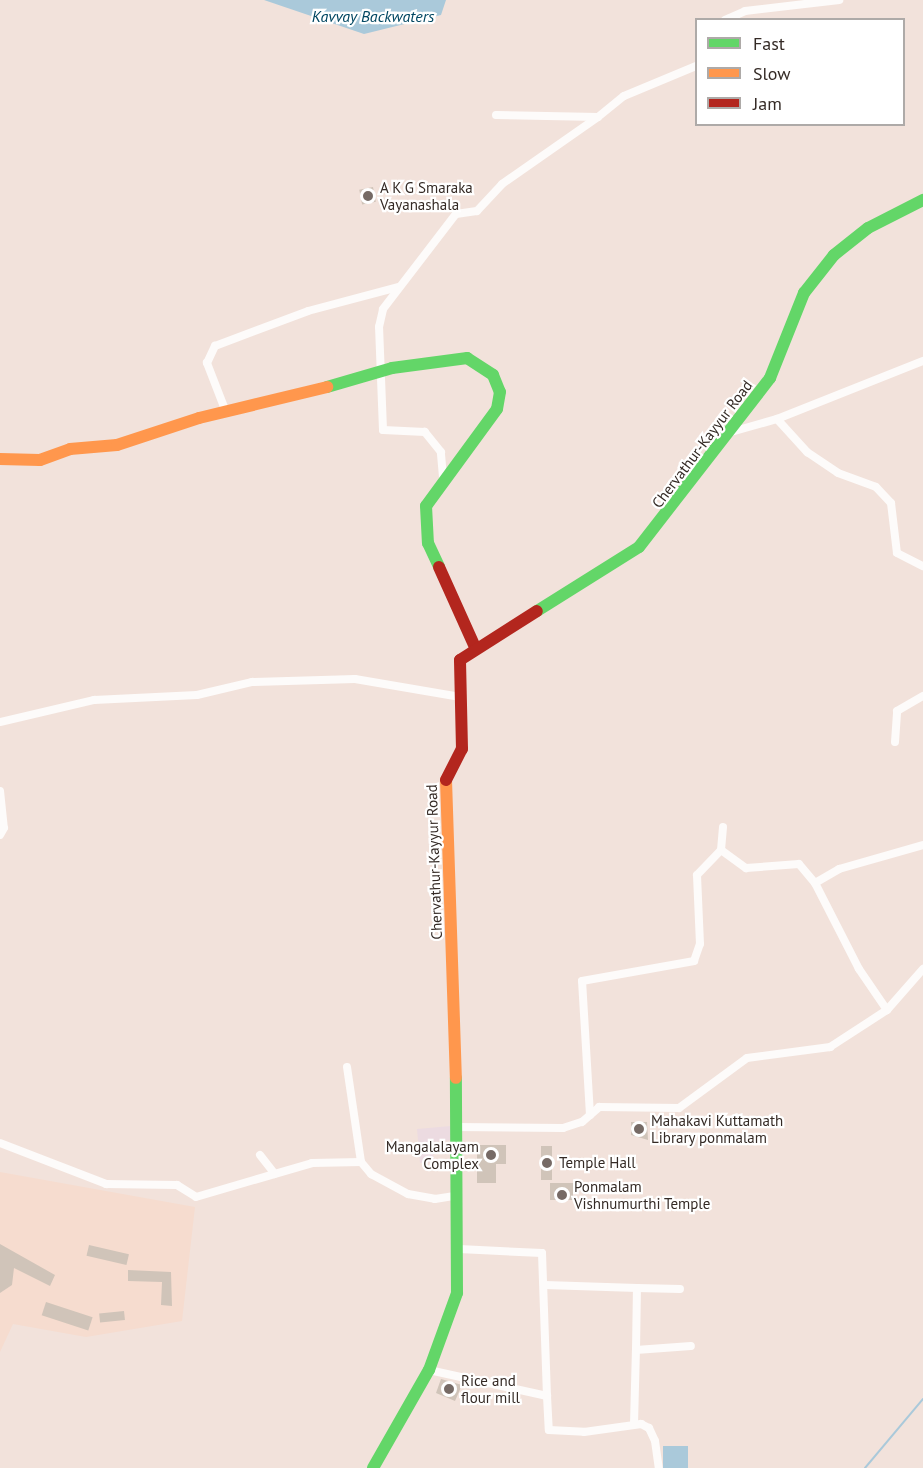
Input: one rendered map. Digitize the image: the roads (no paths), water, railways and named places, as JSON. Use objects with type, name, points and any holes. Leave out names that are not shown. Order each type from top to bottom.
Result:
[{"type":"main road","name":"Chervathur-Kayyur Road","points":[[373,1468],[429,1370],[457,1293],[459,1249],[455,1196],[456,1127],[445,782],[462,749],[460,660],[475,647],[639,547],[731,432],[770,378],[804,293],[834,255],[868,228],[923,200]]},
{"type":"main road","points":[[0,459],[40,460],[70,449],[117,445],[226,412],[381,371],[466,358],[493,375],[500,392],[497,409],[443,477],[426,506],[428,543],[475,647]]},
{"type":"street","points":[[730,18],[745,11],[839,0]]},
{"type":"street","points":[[443,477],[441,452],[425,432],[383,430],[379,327],[383,309],[456,214],[477,211],[502,184],[598,117],[624,96],[695,66]]},
{"type":"street","points":[[496,115],[598,117]]},
{"type":"street","points":[[226,412],[207,363],[215,346],[308,311],[398,287]]},
{"type":"street","points":[[731,432],[777,419],[923,360]]},
{"type":"street","points":[[777,419],[807,452],[838,473],[876,487],[891,503],[897,554],[923,566]]},
{"type":"street","points":[[0,722],[94,700],[197,695],[262,681],[355,679],[460,697]]},
{"type":"street","points":[[895,742],[897,711],[923,696]]},
{"type":"street","points":[[0,791],[4,828],[0,835]]},
{"type":"street","points":[[590,1115],[582,981],[694,962],[700,944],[697,875],[721,850],[723,827]]},
{"type":"street","points":[[815,883],[839,869],[923,845]]},
{"type":"street","points":[[721,850],[746,868],[799,864],[815,883],[859,969],[887,1010]]},
{"type":"street","points":[[456,1127],[563,1128],[590,1115],[599,1107],[679,1108],[747,1058],[830,1047],[887,1010],[923,969]]},
{"type":"street","points":[[347,1067],[361,1162],[371,1174],[408,1194],[435,1199],[455,1196]]},
{"type":"street","points":[[0,1143],[106,1184],[177,1185],[196,1197],[312,1163],[361,1162]]},
{"type":"street","points":[[260,1155],[275,1174]]},
{"type":"street","points":[[459,1249],[542,1253],[549,1430],[584,1432],[634,1424],[649,1428],[659,1468]]},
{"type":"street","points":[[545,1285],[680,1289]]},
{"type":"street","points":[[634,1424],[637,1288]]},
{"type":"street","points":[[636,1350],[691,1346]]},
{"type":"street","points":[[429,1370],[547,1396]]},
{"type":"water","name":"Kavvay Backwaters","points":[[264,0],[446,0],[441,15],[364,34]]},
{"type":"water","points":[[663,1446],[688,1446],[688,1468],[663,1468]]},
{"type":"waterway","points":[[865,1468],[923,1399]]},
{"type":"place","name":"A K G Smaraka Vayanashala","points":[[368,196]]},
{"type":"place","name":"Mahakavi Kuttamath Library ponmalam","points":[[639,1129]]},
{"type":"place","name":"Mangalalayam Complex","points":[[491,1155]]},
{"type":"place","name":"Temple Hall","points":[[547,1163]]},
{"type":"place","name":"Ponmalam Vishnumurthi Temple","points":[[562,1195]]},
{"type":"place","name":"Rice and flour mill","points":[[449,1389]]}]
